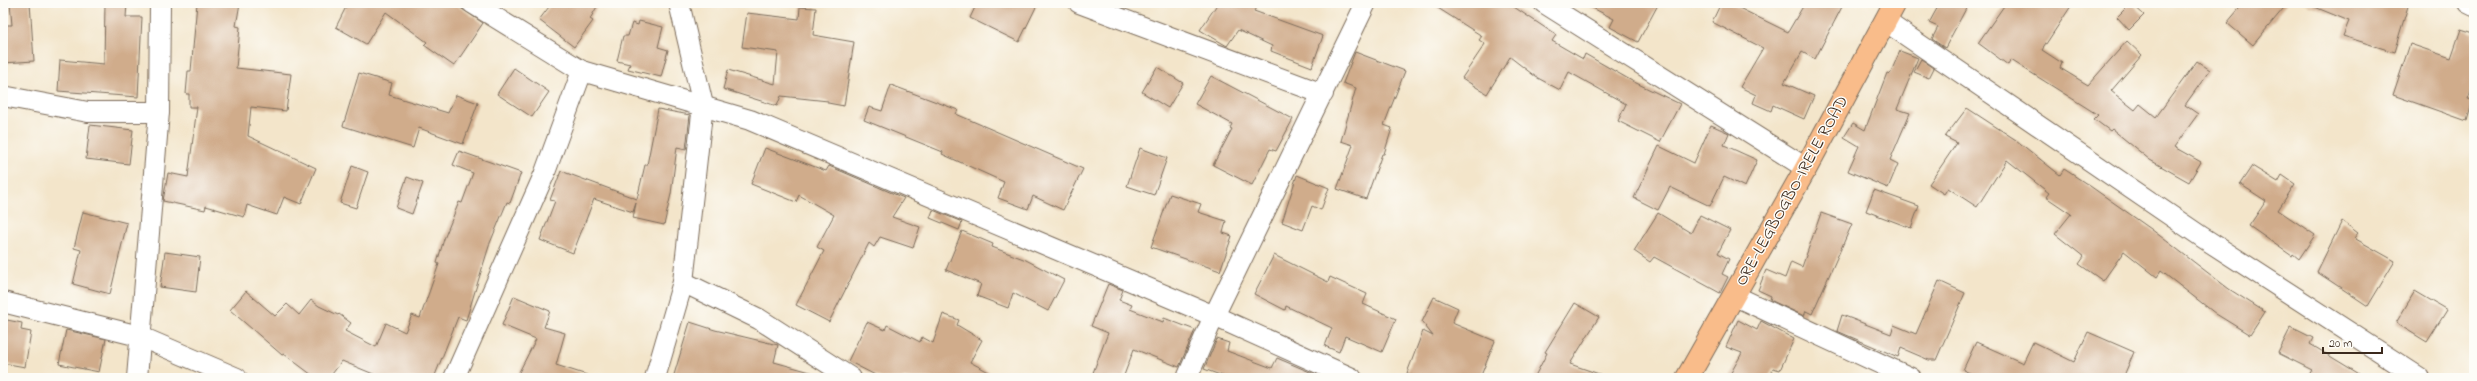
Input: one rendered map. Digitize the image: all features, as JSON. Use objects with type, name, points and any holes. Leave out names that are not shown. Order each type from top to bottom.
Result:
[{"type":"main road","name":"ORE-LEGBOGBO-IRELE ROAD","points":[[1687,378],[1735,296],[1806,168],[1890,12]]},
{"type":"street","points":[[137,378],[139,336],[159,112],[160,3]]},
{"type":"street","points":[[472,3],[582,71],[703,105],[750,120],[1214,316],[1352,378]]},
{"type":"street","points":[[655,378],[683,282],[703,105],[679,3]]},
{"type":"street","points":[[1079,3],[1323,94]]},
{"type":"street","points":[[1187,378],[1214,316],[1366,3]]},
{"type":"street","points":[[1544,3],[1806,168]]},
{"type":"street","points":[[2468,3],[2474,6]]},
{"type":"street","points":[[1890,12],[2202,237],[2420,378]]},
{"type":"street","points":[[454,378],[544,175],[582,71]]},
{"type":"street","points":[[3,96],[88,112],[159,112]]},
{"type":"street","points":[[683,282],[760,319],[851,378]]},
{"type":"street","points":[[1735,296],[1911,378]]},
{"type":"street","points":[[3,302],[139,336],[237,378]]},
{"type":"building","points":[[10,3],[30,3],[34,61],[3,63],[3,25],[12,25]]},
{"type":"building","points":[[105,3],[127,3],[126,17],[142,17],[138,97],[58,91],[60,60],[104,64]]},
{"type":"building","points":[[197,3],[240,3],[236,26],[240,27],[236,68],[291,74],[286,111],[251,107],[248,136],[316,168],[301,204],[284,197],[277,215],[247,205],[244,217],[206,206],[205,210],[163,201],[168,173],[188,177],[197,107],[189,107],[189,94],[186,94],[188,71],[191,71]]},
{"type":"building","points":[[348,3],[453,3],[483,23],[454,66],[424,45],[427,42],[386,12],[366,44],[336,27]]},
{"type":"building","points":[[552,3],[599,3],[590,19],[593,21],[574,47],[539,20]]},
{"type":"building","points":[[977,3],[1038,3],[1019,42],[970,18]]},
{"type":"building","points":[[1218,3],[1259,3],[1254,11],[1323,36],[1312,67],[1271,51],[1272,46],[1238,30],[1227,46],[1200,30]]},
{"type":"building","points":[[1430,3],[1508,3],[1556,35],[1552,41],[1583,59],[1585,54],[1632,81],[1680,104],[1660,142],[1618,121],[1626,104],[1569,72],[1560,90],[1536,77],[1510,57],[1487,94],[1462,78],[1485,44],[1479,40],[1482,36]]},
{"type":"building","points":[[1583,3],[1659,3],[1638,42],[1610,27],[1614,19]]},
{"type":"building","points":[[1721,3],[1729,3],[1788,32],[1805,3],[1844,3],[1815,59],[1802,52],[1784,83],[1814,96],[1804,119],[1773,105],[1771,111],[1753,103],[1756,95],[1740,87],[1763,48],[1712,22]]},
{"type":"building","points":[[1940,3],[1969,3],[1945,48],[1932,39],[1938,27],[1929,23]]},
{"type":"building","points":[[2006,3],[2073,3],[2042,50],[2062,63],[2060,68],[2088,85],[2127,41],[2142,55],[2111,91],[2135,110],[2140,104],[2156,117],[2197,61],[2210,70],[2185,105],[2198,114],[2174,147],[2201,162],[2189,182],[2150,160],[2112,129],[2110,131],[2094,119],[2098,115],[2011,60],[2008,65],[1978,43]]},
{"type":"building","points":[[2131,3],[2144,15],[2129,30],[2117,17]]},
{"type":"building","points":[[2244,3],[2288,3],[2253,45],[2227,23]]},
{"type":"building","points":[[2305,3],[2409,3],[2394,52],[2343,36],[2349,21]]},
{"type":"building","points":[[800,7],[816,8],[813,35],[854,42],[844,106],[828,103],[828,101],[781,96],[777,106],[723,89],[728,70],[775,84],[778,52],[742,47],[747,13],[799,19]]},
{"type":"building","points":[[639,21],[663,27],[658,47],[668,50],[661,77],[628,69],[630,64],[617,61],[623,36],[628,36],[632,23],[638,25]]},
{"type":"building","points":[[2461,29],[2474,33],[2474,82],[2468,99],[2473,100],[2467,121],[2393,95],[2410,44],[2451,58]]},
{"type":"building","points":[[1900,51],[1918,58],[1897,109],[1910,113],[1890,160],[1898,164],[1888,188],[1848,171],[1859,146],[1844,137],[1853,123],[1865,130],[1887,73],[1890,74]]},
{"type":"building","points":[[1355,52],[1405,71],[1384,125],[1392,128],[1384,154],[1382,154],[1366,199],[1337,189],[1353,145],[1341,141],[1356,88],[1343,83]]},
{"type":"building","points":[[1921,59],[1934,68],[1929,78],[1914,72]]},
{"type":"building","points":[[1157,67],[1183,83],[1168,108],[1142,92]]},
{"type":"building","points":[[514,68],[549,92],[532,117],[497,94]]},
{"type":"building","points":[[359,73],[392,83],[389,95],[448,113],[456,95],[478,103],[463,144],[419,128],[413,148],[343,126]]},
{"type":"building","points":[[1211,76],[1293,119],[1276,151],[1270,149],[1252,185],[1213,165],[1232,129],[1230,128],[1232,124],[1195,104]]},
{"type":"building","points":[[891,85],[958,110],[956,114],[1083,169],[1063,210],[1033,196],[1028,209],[998,198],[1004,182],[942,154],[943,152],[864,120],[869,107],[882,111]]},
{"type":"building","points":[[1967,108],[2016,140],[2060,175],[2064,169],[2090,186],[2151,229],[2229,289],[2265,312],[2250,335],[2216,314],[2161,271],[2157,277],[2124,251],[2103,281],[2079,264],[2084,257],[2055,234],[2071,214],[2046,197],[2049,193],[2007,160],[1977,207],[1948,188],[1944,194],[1929,184],[1957,143],[1945,137]]},
{"type":"building","points":[[658,109],[690,115],[686,149],[677,147],[671,194],[664,225],[633,218],[636,203],[633,212],[594,199],[573,253],[540,240],[555,201],[550,200],[561,171],[637,199],[645,165],[647,165]]},
{"type":"building","points":[[90,125],[133,130],[129,164],[86,159]]},
{"type":"building","points":[[1711,125],[1729,133],[1724,145],[1757,160],[1745,187],[1724,177],[1710,206],[1670,187],[1658,210],[1634,198],[1659,146],[1694,163]]},
{"type":"building","points":[[765,148],[826,171],[829,166],[904,198],[892,217],[920,227],[913,248],[880,237],[874,247],[869,243],[829,322],[796,305],[824,251],[817,247],[834,215],[799,195],[796,202],[751,184]]},
{"type":"building","points":[[1140,148],[1167,158],[1154,195],[1127,186]]},
{"type":"building","points":[[459,151],[521,173],[510,203],[507,202],[490,243],[466,320],[458,317],[434,378],[383,378],[342,361],[329,378],[316,378],[284,354],[282,355],[230,310],[246,291],[275,316],[287,304],[299,315],[311,300],[319,306],[338,315],[339,314],[351,323],[345,331],[376,347],[386,323],[405,332],[412,315],[420,318],[439,264],[437,263],[444,239],[459,202],[462,203],[473,173],[453,165]]},
{"type":"building","points":[[352,166],[368,172],[356,208],[340,203]]},
{"type":"building","points":[[2252,166],[2278,182],[2282,175],[2295,184],[2278,210],[2315,235],[2299,259],[2293,254],[2292,256],[2249,226],[2266,201],[2240,184]]},
{"type":"building","points":[[1297,175],[1329,188],[1321,210],[1312,206],[1303,230],[1282,222]]},
{"type":"building","points":[[407,177],[423,183],[412,214],[396,208]]},
{"type":"building","points":[[1874,190],[1919,206],[1911,228],[1866,211]]},
{"type":"building","points":[[1170,194],[1201,204],[1198,212],[1226,221],[1223,233],[1232,236],[1220,271],[1151,247]]},
{"type":"building","points":[[933,210],[962,222],[959,230],[930,218]]},
{"type":"building","points":[[83,212],[127,223],[110,294],[73,284],[81,250],[74,248]]},
{"type":"building","points":[[1658,213],[1691,233],[1700,215],[1730,230],[1718,253],[1729,259],[1722,274],[1728,277],[1720,293],[1654,257],[1650,262],[1634,251]]},
{"type":"building","points":[[1821,213],[1852,224],[1812,314],[1806,311],[1804,316],[1770,300],[1771,296],[1758,290],[1766,270],[1785,278],[1791,262],[1802,267]]},
{"type":"building","points":[[2342,221],[2358,233],[2354,238],[2395,261],[2368,306],[2317,272]]},
{"type":"building","points":[[962,231],[993,244],[992,247],[1026,260],[1064,280],[1048,311],[1013,293],[1008,308],[977,296],[981,284],[946,270]]},
{"type":"building","points":[[165,252],[200,257],[196,292],[160,287]]},
{"type":"building","points":[[1274,255],[1328,282],[1330,277],[1367,294],[1363,304],[1396,319],[1382,352],[1345,336],[1339,352],[1325,346],[1332,328],[1286,306],[1285,310],[1254,294]]},
{"type":"building","points":[[1939,281],[1965,293],[1936,360],[1929,360],[1901,348],[1898,357],[1837,331],[1842,315],[1891,334],[1894,325],[1916,334]]},
{"type":"building","points":[[1108,284],[1123,290],[1119,300],[1132,305],[1130,309],[1163,322],[1164,318],[1195,330],[1179,367],[1134,349],[1123,378],[1091,378],[1108,333],[1091,326]]},
{"type":"building","points":[[2415,291],[2447,310],[2427,342],[2396,323]]},
{"type":"building","points":[[514,296],[550,311],[544,327],[565,333],[556,365],[587,375],[587,378],[516,378],[536,339],[502,325]]},
{"type":"building","points":[[1434,297],[1458,308],[1452,323],[1495,341],[1480,378],[1418,378],[1407,373],[1423,331],[1433,336],[1422,322]]},
{"type":"building","points":[[1575,303],[1599,317],[1570,364],[1602,375],[1602,378],[1534,378],[1547,353],[1545,352]]},
{"type":"building","points":[[943,314],[959,320],[957,325],[982,340],[970,362],[1000,378],[881,378],[848,361],[867,322],[885,330],[887,325],[920,342],[922,337],[933,343]]},
{"type":"building","points":[[7,320],[22,323],[21,330],[31,332],[25,367],[3,363],[3,328],[5,328]]},
{"type":"building","points":[[1738,320],[1757,330],[1761,321],[1794,339],[1780,370],[1773,368],[1768,378],[1728,378],[1742,353],[1726,347]]},
{"type":"building","points":[[690,322],[715,330],[778,345],[774,362],[814,373],[813,378],[673,378]]},
{"type":"building","points":[[2291,327],[2313,338],[2310,344],[2366,378],[2307,378],[2312,370],[2278,353]]},
{"type":"building","points":[[66,330],[106,339],[99,372],[59,364]]},
{"type":"building","points":[[2088,332],[2134,352],[2123,378],[1981,378],[1963,370],[1976,342],[2023,363],[2033,342],[2074,362]]},
{"type":"building","points":[[1217,339],[1229,343],[1227,351],[1272,368],[1277,358],[1324,378],[1228,378],[1204,369]]}]
